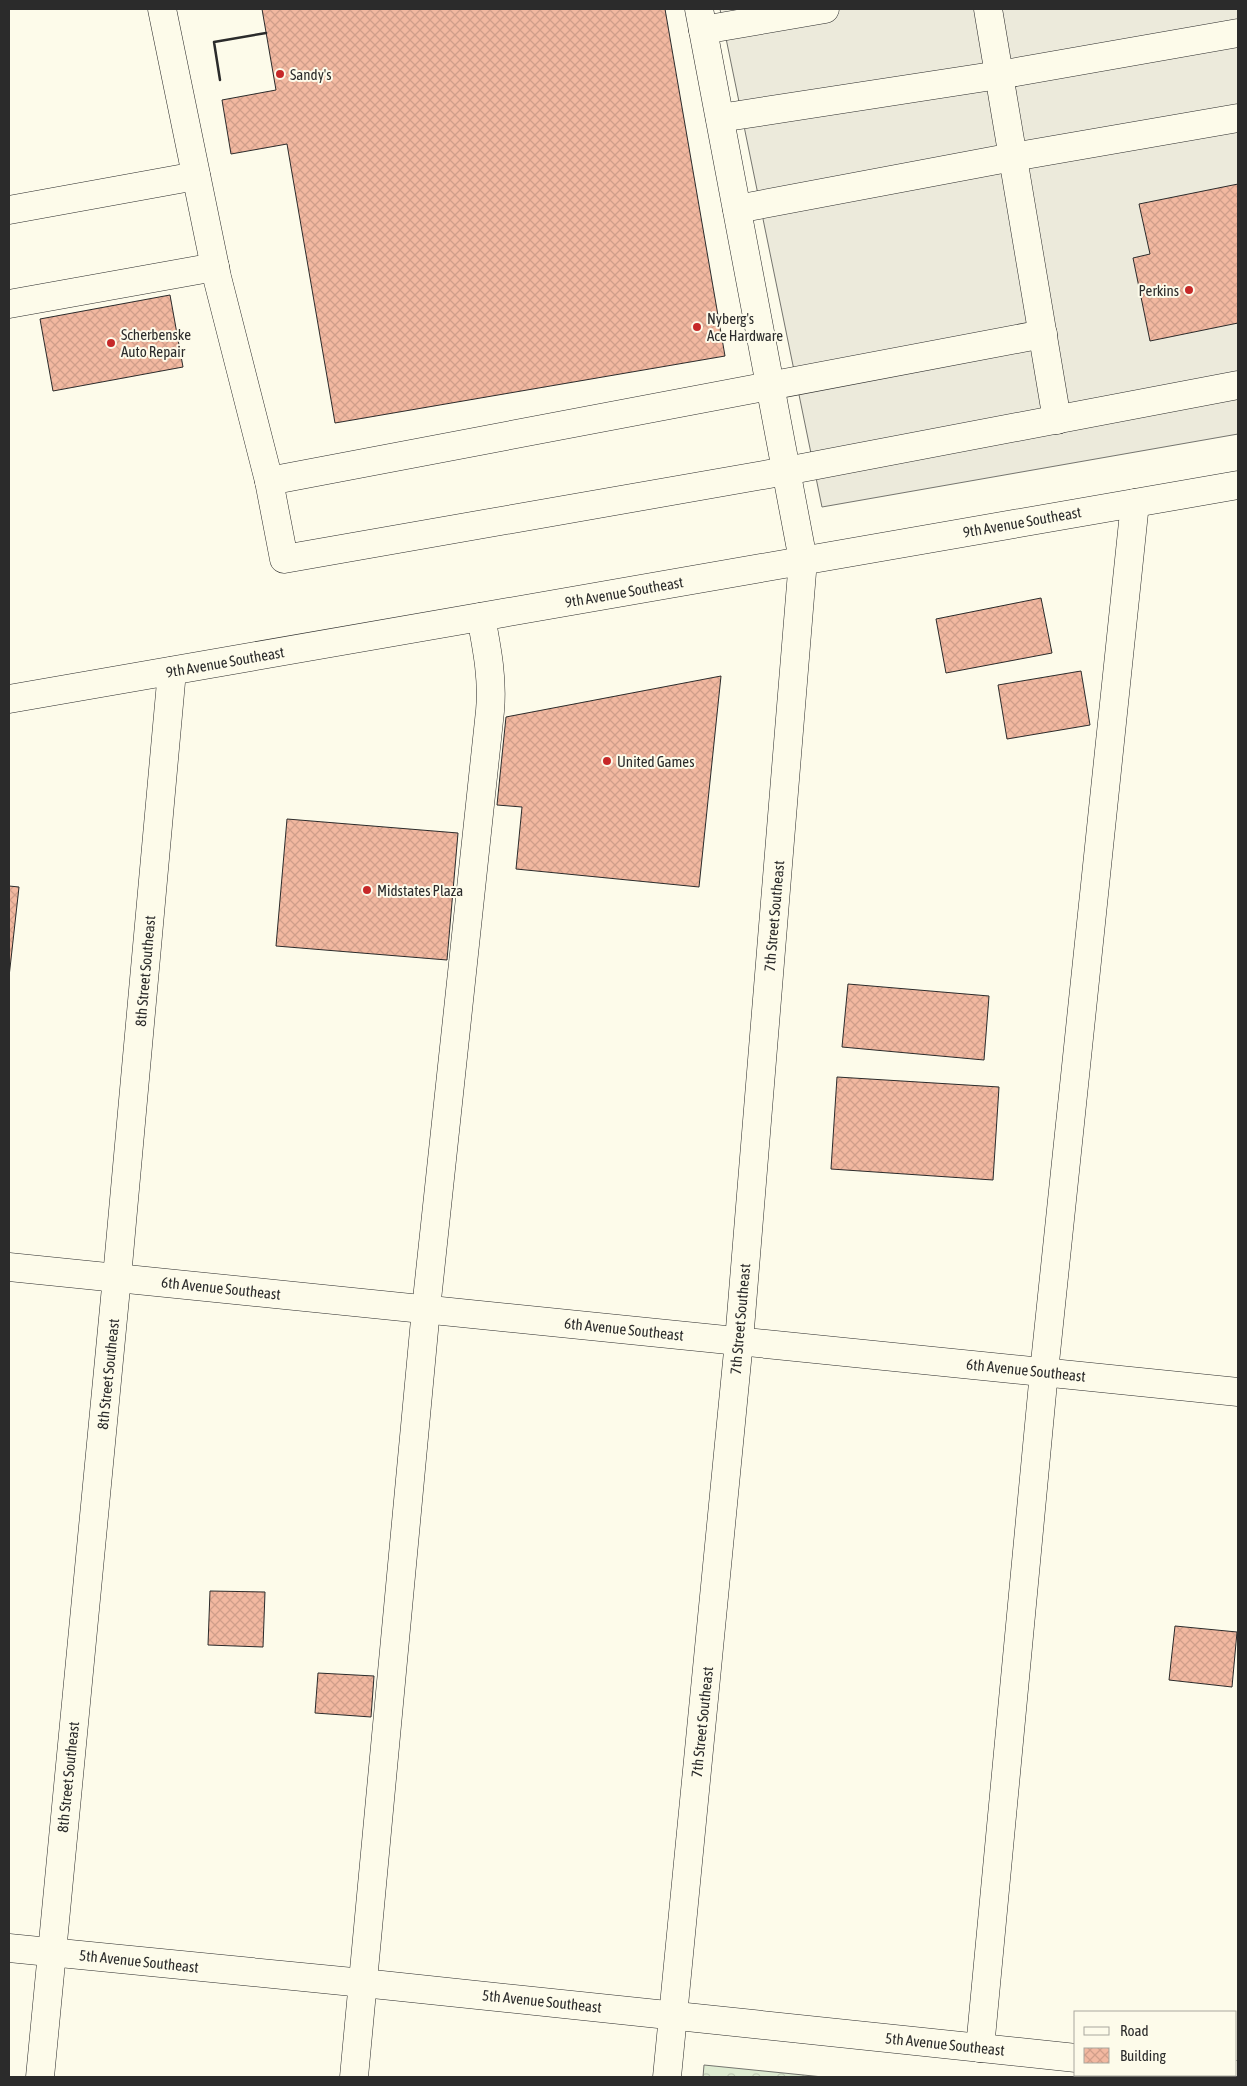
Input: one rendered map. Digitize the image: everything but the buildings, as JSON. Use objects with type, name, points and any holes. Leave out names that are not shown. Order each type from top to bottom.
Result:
[{"type":"street","points":[[162,9],[215,267],[269,480],[284,560],[786,471],[1238,385]]},
{"type":"street","points":[[701,19],[825,9]]},
{"type":"street","points":[[988,9],[1057,420]]},
{"type":"street","name":"7th Street Southeast","points":[[667,2077],[739,1341],[803,560],[701,19]]},
{"type":"street","points":[[720,118],[999,75],[1238,33]]},
{"type":"street","points":[[737,209],[1013,157],[1238,118]]},
{"type":"street","points":[[9,210],[196,176]]},
{"type":"street","points":[[9,304],[215,267]]},
{"type":"street","points":[[269,480],[1043,334]]},
{"type":"street","name":"9th Avenue Southeast","points":[[9,700],[1238,484]]},
{"type":"street","points":[[980,2048],[1044,1372],[1134,503]]},
{"type":"street","points":[[354,2077],[426,1309],[492,689],[481,617]]},
{"type":"street","name":"8th Street Southeast","points":[[40,2077],[117,1277],[172,671]]},
{"type":"street","name":"6th Avenue Southeast","points":[[9,1267],[1238,1392]]},
{"type":"street","name":"5th Avenue Southeast","points":[[9,1948],[674,2015],[1074,2058]]},
{"type":"green space","points":[[704,2065],[823,2077],[703,2077]]},
{"type":"shaded area","points":[[720,9],[1238,9],[1238,434],[822,507]]},
{"type":"wall","points":[[220,80],[214,42],[266,33]]},
{"type":"place","name":"Sandy's","points":[[280,74]]},
{"type":"place","name":"Perkins","points":[[1189,290]]},
{"type":"place","name":"Nyberg's Ace Hardware","points":[[697,327]]},
{"type":"place","name":"Scherbenske Auto Repair","points":[[111,343]]},
{"type":"place","name":"United Games","points":[[607,761]]},
{"type":"place","name":"Midstates Plaza","points":[[367,890]]}]
